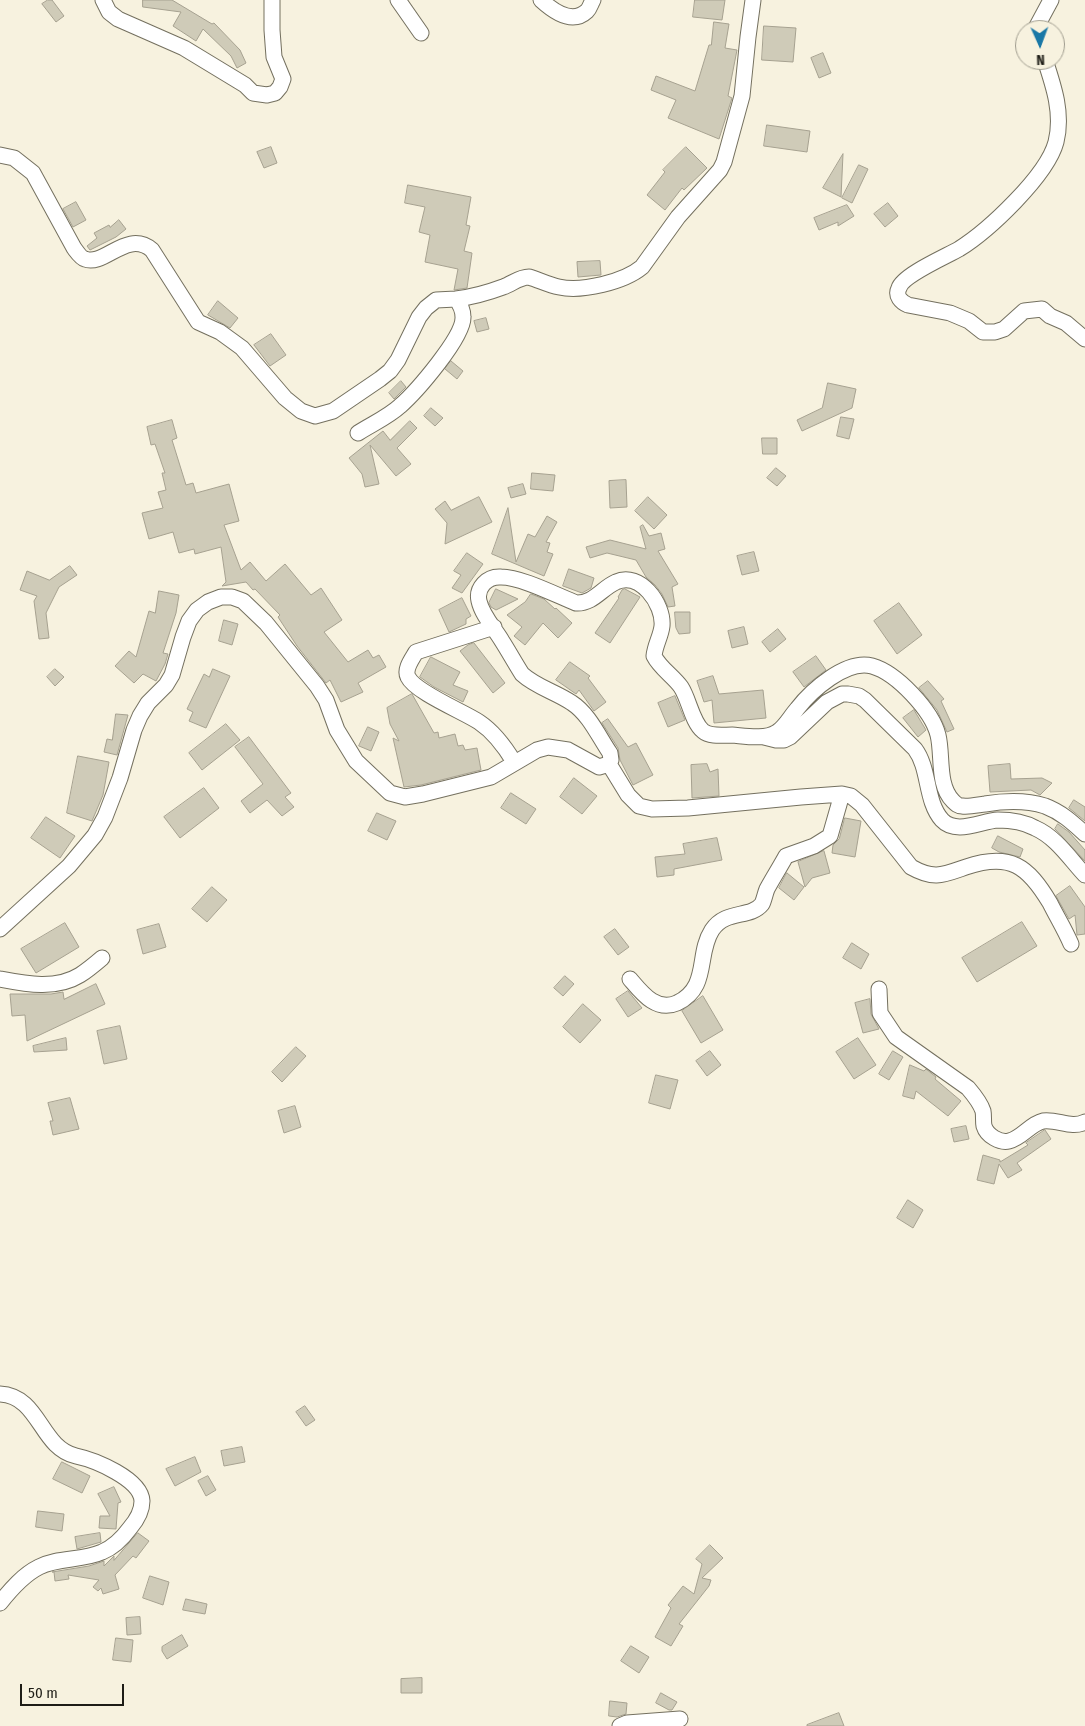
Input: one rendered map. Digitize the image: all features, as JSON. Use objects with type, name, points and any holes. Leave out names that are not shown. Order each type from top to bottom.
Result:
[{"type":"street","points":[[103,0],[109,12],[118,19],[184,48],[245,85],[253,93],[260,95],[274,93],[280,87],[283,79],[274,57],[272,0]]},
{"type":"street","points":[[398,0],[421,33]]},
{"type":"street","points":[[541,0],[549,8],[562,15],[574,17],[587,10],[593,0]]},
{"type":"street","points":[[0,155],[14,158],[33,173],[74,248],[82,258],[95,260],[122,246],[130,244],[148,246],[198,322],[220,332],[242,348],[285,398],[301,411],[315,416],[333,411],[380,380],[390,371],[398,360],[419,317],[436,300],[475,297],[523,278],[562,288],[598,285],[618,280],[642,267],[678,217],[720,170],[724,162],[742,96],[753,0]]},
{"type":"street","points":[[1040,20],[1051,0]]},
{"type":"street","points":[[1048,70],[1056,93],[1058,123],[1055,144],[1044,167],[1022,193],[993,222],[958,249],[946,254],[904,280],[898,288],[898,297],[902,303],[908,306],[950,313],[969,321],[983,332],[995,332],[1004,329],[1024,311],[1042,309],[1050,316],[1066,323],[1085,339]]},
{"type":"street","points":[[358,433],[399,407],[426,380],[456,339],[463,318],[462,309],[456,299]]},
{"type":"street","points":[[1071,944],[1063,925],[1039,884],[1024,869],[1000,861],[983,862],[932,876],[921,872],[911,867],[862,805],[851,796],[842,794],[679,809],[652,809],[639,806],[628,796],[609,764],[611,760],[610,753],[579,709],[522,674],[482,610],[479,594],[481,587],[487,580],[501,576],[519,580],[576,603],[583,604],[618,581],[626,579],[635,580],[642,585],[654,600],[661,614],[662,627],[654,656],[656,661],[680,686],[701,729],[706,733],[715,735],[760,736],[776,733],[806,700],[842,670],[856,666],[871,666],[892,676],[906,687],[931,718],[938,734],[945,788],[950,799],[958,806],[1023,802],[1044,806],[1065,816],[1085,834]]},
{"type":"street","points":[[0,929],[69,866],[95,835],[105,817],[120,778],[140,716],[172,675],[189,621],[197,610],[208,602],[222,597],[232,596],[243,602],[266,624],[317,686],[326,700],[337,730],[356,761],[390,794],[405,797],[491,777],[514,762],[548,747],[568,750],[599,767],[609,764]]},
{"type":"street","points":[[494,627],[416,652],[408,667],[407,676],[413,684],[445,705],[480,723],[503,745],[514,762]]},
{"type":"street","points":[[760,736],[784,740],[796,732],[827,702],[842,694],[859,696],[920,756],[924,766],[928,789],[943,820],[953,826],[960,827],[986,821],[1006,820],[1034,827],[1051,838],[1085,875]]},
{"type":"street","points":[[630,979],[644,996],[663,1006],[674,1004],[692,993],[700,974],[706,943],[712,930],[721,920],[748,912],[762,904],[766,890],[786,856],[814,846],[830,836],[842,794]]},
{"type":"street","points":[[0,979],[18,983],[62,983],[79,976],[102,958]]},
{"type":"street","points":[[879,989],[880,1013],[892,1032],[911,1049],[926,1057],[976,1096],[983,1112],[984,1128],[992,1137],[1008,1141],[1040,1122],[1050,1120],[1075,1125],[1085,1122]]},
{"type":"street","points":[[0,1394],[16,1398],[28,1406],[36,1415],[44,1432],[61,1450],[103,1465],[125,1477],[137,1489],[142,1499],[141,1510],[135,1522],[115,1546],[90,1557],[73,1558],[40,1566],[26,1574],[0,1603]]},
{"type":"street","points":[[620,1726],[627,1723],[680,1719]]},
{"type":"building","points":[[52,0],[64,16],[56,22],[42,4]]},
{"type":"building","points":[[143,0],[172,0],[212,24],[214,23],[240,50],[246,63],[237,68],[231,56],[203,29],[196,41],[173,26],[181,12],[143,7]]},
{"type":"building","points":[[695,0],[725,0],[722,20],[693,17]]},
{"type":"building","points":[[714,22],[729,24],[725,48],[737,50],[728,96],[732,98],[719,139],[668,118],[676,100],[651,90],[656,76],[695,91],[709,45],[711,45]]},
{"type":"building","points":[[764,26],[796,28],[793,62],[762,60]]},
{"type":"building","points":[[823,53],[831,73],[819,78],[811,58]]},
{"type":"building","points":[[767,125],[810,131],[807,152],[764,146]]},
{"type":"building","points":[[271,147],[277,163],[264,168],[257,152]]},
{"type":"building","points":[[686,147],[707,168],[684,190],[682,188],[665,210],[647,195],[665,172],[663,170]]},
{"type":"building","points":[[843,154],[841,197],[823,188]]},
{"type":"building","points":[[859,165],[868,169],[852,203],[842,198]]},
{"type":"building","points":[[408,185],[471,197],[466,225],[470,226],[464,251],[472,253],[467,288],[454,290],[458,269],[425,262],[430,235],[419,232],[425,207],[405,203]]},
{"type":"building","points":[[76,202],[86,220],[73,227],[63,209]]},
{"type":"building","points":[[888,203],[898,216],[885,227],[874,214]]},
{"type":"building","points":[[847,205],[854,216],[838,226],[838,222],[819,230],[814,218]]},
{"type":"building","points":[[119,220],[126,229],[116,237],[90,250],[87,246],[97,238],[94,233],[109,225],[110,227]]},
{"type":"building","points":[[600,261],[601,275],[578,277],[577,262]]},
{"type":"building","points":[[218,301],[238,318],[230,328],[208,315]]},
{"type":"building","points":[[486,318],[489,329],[477,332],[474,321]]},
{"type":"building","points":[[271,334],[286,355],[270,366],[254,345]]},
{"type":"building","points":[[451,361],[463,371],[457,379],[445,369]]},
{"type":"building","points":[[401,381],[406,387],[394,399],[389,393]]},
{"type":"building","points":[[828,383],[856,389],[852,408],[802,431],[797,420],[822,408]]},
{"type":"building","points":[[431,408],[443,418],[435,426],[424,416]]},
{"type":"building","points":[[841,417],[854,419],[849,439],[837,436]]},
{"type":"building","points":[[172,420],[177,438],[172,440],[186,485],[193,483],[196,493],[229,484],[239,521],[224,525],[241,570],[250,562],[266,581],[285,564],[311,595],[321,588],[342,620],[324,632],[348,662],[368,650],[373,658],[379,655],[386,667],[358,683],[363,692],[341,702],[330,680],[326,683],[297,646],[278,617],[280,615],[255,589],[253,590],[246,582],[222,586],[226,582],[221,547],[195,554],[194,549],[179,553],[173,532],[149,539],[142,513],[163,508],[158,492],[166,490],[162,473],[165,473],[155,444],[151,445],[147,427]]},
{"type":"building","points":[[410,421],[417,428],[397,448],[411,464],[396,476],[370,445],[379,484],[365,487],[362,474],[349,458],[383,431],[390,440]]},
{"type":"building","points":[[762,438],[777,438],[777,454],[763,454]]},
{"type":"building","points":[[776,468],[786,476],[777,486],[767,478]]},
{"type":"building","points":[[532,473],[555,475],[553,491],[531,489]]},
{"type":"building","points":[[626,480],[627,507],[610,508],[609,481]]},
{"type":"building","points":[[523,484],[526,494],[511,498],[508,488]]},
{"type":"building","points":[[479,497],[492,522],[445,544],[447,523],[435,509],[445,501],[451,510]]},
{"type":"building","points":[[648,497],[667,515],[654,529],[635,511]]},
{"type":"building","points":[[508,508],[516,562],[528,534],[535,537],[547,516],[557,522],[546,542],[550,543],[547,552],[553,554],[544,576],[492,554]]},
{"type":"building","points":[[643,525],[649,536],[661,533],[665,549],[658,551],[678,584],[672,587],[675,606],[668,607],[662,594],[646,577],[636,560],[607,553],[590,558],[586,547],[610,540],[646,549],[640,527]]},
{"type":"building","points":[[754,552],[759,571],[742,575],[737,556]]},
{"type":"building","points":[[467,553],[483,564],[462,593],[452,588],[461,575],[454,571]]},
{"type":"building","points":[[70,566],[77,575],[59,587],[46,613],[49,638],[39,639],[34,601],[37,596],[20,590],[27,571],[49,580]]},
{"type":"building","points":[[569,569],[594,578],[591,588],[582,593],[563,586]]},
{"type":"building","points":[[496,589],[518,599],[496,610],[489,603]]},
{"type":"building","points":[[625,589],[640,597],[610,643],[595,633],[619,598],[622,590]]},
{"type":"building","points":[[159,591],[179,595],[176,613],[163,653],[168,654],[156,681],[143,674],[134,683],[115,666],[129,651],[136,657],[149,611],[155,613]]},
{"type":"building","points":[[531,594],[544,599],[572,623],[558,638],[543,623],[525,645],[514,636],[522,627],[507,615],[525,602]]},
{"type":"building","points":[[462,598],[471,616],[466,619],[466,624],[449,632],[439,610]]},
{"type":"building","points":[[899,603],[922,635],[897,654],[874,621]]},
{"type":"building","points":[[675,612],[690,612],[690,633],[679,634],[676,628]]},
{"type":"building","points":[[224,620],[238,624],[232,645],[219,641]]},
{"type":"building","points":[[744,627],[748,644],[732,648],[728,631]]},
{"type":"building","points":[[778,629],[786,639],[770,652],[762,642]]},
{"type":"building","points":[[474,643],[505,683],[493,693],[460,651]]},
{"type":"building","points":[[816,656],[826,670],[804,687],[793,672]]},
{"type":"building","points":[[431,657],[460,672],[453,685],[468,691],[463,702],[434,687],[420,677]]},
{"type":"building","points":[[570,662],[590,676],[588,678],[606,702],[594,711],[579,690],[576,694],[556,680]]},
{"type":"building","points":[[55,669],[64,677],[55,686],[47,677]]},
{"type":"building","points":[[213,669],[230,676],[206,728],[189,721],[193,712],[187,709],[204,674],[209,677]]},
{"type":"building","points":[[713,676],[719,694],[763,690],[766,718],[714,723],[712,700],[704,702],[697,681]]},
{"type":"building","points":[[928,681],[944,699],[941,701],[954,729],[947,732],[937,710],[919,688]]},
{"type":"building","points":[[412,694],[434,733],[438,732],[439,738],[455,734],[458,746],[463,745],[465,750],[477,748],[481,770],[421,785],[404,787],[393,738],[399,741],[390,724],[387,708]]},
{"type":"building","points":[[675,696],[685,720],[668,727],[658,703]]},
{"type":"building","points":[[914,710],[926,730],[918,737],[903,718]]},
{"type":"building","points":[[116,714],[128,715],[117,755],[104,752],[107,739],[112,740]]},
{"type":"building","points":[[608,719],[628,747],[636,743],[653,775],[633,785],[620,760],[618,748],[602,723]]},
{"type":"building","points":[[226,724],[240,740],[202,770],[189,753]]},
{"type":"building","points":[[368,727],[379,732],[371,751],[359,746]]},
{"type":"building","points":[[249,737],[291,793],[285,797],[294,807],[282,816],[267,800],[250,813],[241,801],[263,784],[235,747]]},
{"type":"building","points":[[78,756],[109,762],[103,795],[92,821],[67,813]]},
{"type":"building","points":[[707,764],[710,772],[718,769],[719,796],[692,798],[691,765]]},
{"type":"building","points":[[1010,764],[1011,779],[1042,778],[1052,783],[1040,795],[1031,790],[990,792],[988,766]]},
{"type":"building","points":[[574,778],[597,796],[582,814],[560,797]]},
{"type":"building","points":[[204,788],[219,808],[180,838],[164,817]]},
{"type":"building","points":[[511,793],[536,809],[526,824],[501,808]]},
{"type":"building","points":[[1074,800],[1085,807],[1085,821],[1069,808]]},
{"type":"building","points":[[377,813],[396,821],[387,840],[368,831]]},
{"type":"building","points":[[46,817],[75,836],[60,858],[31,838]]},
{"type":"building","points":[[845,818],[861,821],[855,857],[832,853],[833,845],[839,839]]},
{"type":"building","points":[[1058,824],[1069,832],[1085,850],[1085,861],[1055,829]]},
{"type":"building","points":[[998,836],[1023,849],[1020,857],[999,852],[992,848]]},
{"type":"building","points":[[717,838],[722,860],[674,869],[674,875],[657,877],[655,857],[685,854],[683,844]]},
{"type":"building","points":[[824,851],[830,873],[812,878],[805,887],[798,862]]},
{"type":"building","points":[[787,873],[804,887],[794,900],[779,888]]},
{"type":"building","points":[[1070,886],[1085,907],[1085,934],[1077,935],[1075,915],[1069,919],[1056,896]]},
{"type":"building","points":[[212,887],[227,900],[207,922],[192,909]]},
{"type":"building","points":[[1022,922],[1037,946],[977,982],[962,958]]},
{"type":"building","points":[[65,923],[79,947],[36,973],[21,949]]},
{"type":"building","points":[[159,924],[166,947],[143,954],[137,930]]},
{"type":"building","points":[[615,929],[629,947],[618,955],[604,937]]},
{"type":"building","points":[[852,943],[869,954],[861,969],[843,958]]},
{"type":"building","points":[[565,976],[574,984],[563,996],[554,988]]},
{"type":"building","points":[[96,984],[105,1004],[27,1041],[25,1015],[12,1016],[10,994],[51,994],[63,992],[64,999]]},
{"type":"building","points":[[628,991],[642,1008],[628,1017],[616,999]]},
{"type":"building","points":[[703,996],[723,1030],[701,1043],[682,1011]]},
{"type":"building","points":[[870,999],[871,1014],[879,1029],[863,1033],[855,1003]]},
{"type":"building","points":[[583,1004],[601,1020],[580,1043],[563,1027]]},
{"type":"building","points":[[120,1026],[127,1059],[104,1064],[97,1031]]},
{"type":"building","points":[[66,1038],[67,1050],[34,1052],[33,1046]]},
{"type":"building","points":[[858,1038],[876,1065],[854,1079],[836,1052]]},
{"type":"building","points":[[296,1047],[306,1056],[282,1082],[272,1072]]},
{"type":"building","points":[[710,1051],[721,1065],[707,1076],[696,1061]]},
{"type":"building","points":[[893,1051],[903,1057],[889,1080],[879,1074]]},
{"type":"building","points":[[910,1065],[924,1071],[926,1069],[961,1101],[948,1116],[916,1091],[914,1099],[903,1096]]},
{"type":"building","points":[[656,1075],[678,1080],[670,1109],[649,1103]]},
{"type":"building","points":[[70,1098],[79,1129],[53,1135],[50,1121],[53,1121],[48,1103]]},
{"type":"building","points":[[295,1106],[301,1127],[284,1133],[278,1111]]},
{"type":"building","points":[[966,1126],[969,1139],[954,1142],[951,1129]]},
{"type":"building","points":[[1045,1130],[1051,1139],[1017,1163],[1022,1170],[1008,1178],[999,1164],[994,1184],[977,1180],[983,1155],[1000,1160],[1000,1162],[1028,1145],[1026,1143]]},
{"type":"building","points":[[908,1200],[923,1210],[913,1228],[897,1218]]},
{"type":"building","points":[[305,1406],[315,1420],[306,1426],[296,1412]]},
{"type":"building","points":[[242,1447],[245,1462],[224,1466],[221,1451]]},
{"type":"building","points":[[195,1457],[201,1472],[175,1486],[166,1469]]},
{"type":"building","points":[[62,1462],[90,1476],[82,1493],[53,1479]]},
{"type":"building","points":[[208,1476],[216,1490],[206,1496],[198,1481]]},
{"type":"building","points":[[114,1487],[121,1502],[118,1503],[116,1529],[99,1528],[100,1516],[110,1516],[98,1494]]},
{"type":"building","points":[[38,1511],[64,1514],[62,1531],[36,1527]]},
{"type":"building","points":[[100,1533],[101,1542],[77,1549],[75,1537]]},
{"type":"building","points":[[138,1533],[149,1541],[136,1558],[133,1556],[115,1575],[119,1589],[103,1594],[101,1588],[98,1591],[93,1587],[99,1580],[68,1575],[69,1579],[55,1581],[54,1572],[52,1572],[89,1566],[104,1561],[104,1566],[114,1556],[114,1560]]},
{"type":"building","points":[[710,1545],[723,1558],[702,1578],[711,1580],[709,1586],[679,1624],[683,1626],[671,1646],[655,1637],[671,1608],[668,1605],[683,1586],[694,1594],[702,1564],[696,1559]]},
{"type":"building","points":[[150,1576],[169,1582],[163,1605],[143,1598]]},
{"type":"building","points":[[186,1599],[207,1604],[205,1614],[183,1610]]},
{"type":"building","points":[[140,1617],[141,1634],[127,1635],[126,1618]]},
{"type":"building","points":[[182,1635],[188,1646],[167,1659],[162,1651],[162,1647]]},
{"type":"building","points":[[116,1638],[133,1640],[131,1662],[113,1660]]},
{"type":"building","points":[[631,1646],[649,1657],[639,1673],[621,1661]]},
{"type":"building","points":[[422,1678],[422,1693],[401,1693],[401,1679]]},
{"type":"building","points":[[661,1693],[677,1702],[672,1710],[656,1703]]},
{"type":"building","points":[[610,1701],[627,1703],[626,1714],[617,1717],[609,1716]]},
{"type":"building","points":[[839,1713],[844,1726],[807,1726],[807,1725]]}]
